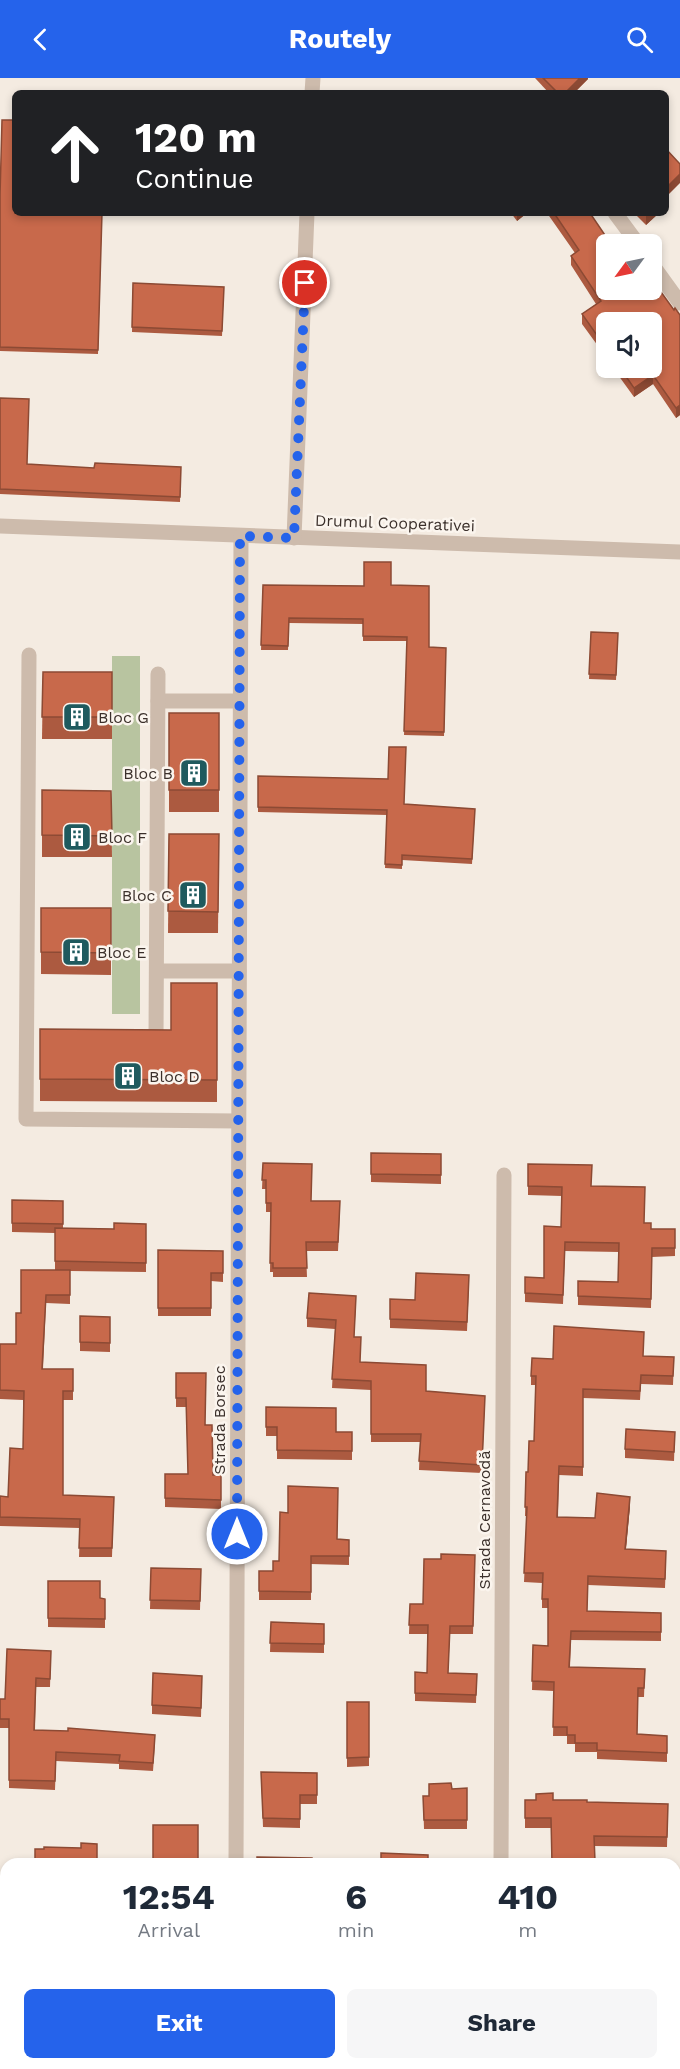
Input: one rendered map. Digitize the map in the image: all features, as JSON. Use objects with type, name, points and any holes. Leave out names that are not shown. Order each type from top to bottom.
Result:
[{"type":"street","points":[[294,538],[308,216]]},
{"type":"street","points":[[617,216],[631,234]]},
{"type":"street","points":[[662,278],[680,303]]},
{"type":"street","name":"Drumul Cooperativei","points":[[0,526],[680,552]]},
{"type":"street","name":"Strada Borsec","points":[[236,1858],[240,536]]},
{"type":"street","points":[[29,655],[32,1037],[26,1119],[238,1120]]},
{"type":"street","points":[[133,1037],[156,1037],[158,674]]},
{"type":"street","points":[[158,700],[240,701]]},
{"type":"street","points":[[157,970],[239,971]]},
{"type":"street","name":"Strada Cernavodă","points":[[501,1858],[504,1175]]},
{"type":"green space","points":[[112,656],[140,656],[140,1014],[112,1014]]},
{"type":"building","points":[[543,78],[580,78],[568,90],[555,90]]},
{"type":"building","points":[[2,120],[12,120],[12,216],[102,216],[98,350],[0,347]]},
{"type":"building","points":[[669,152],[680,164],[680,174],[669,185]]},
{"type":"building","points":[[556,216],[592,216],[604,234],[596,234],[596,294],[571,256],[579,250]]},
{"type":"building","points":[[133,283],[224,287],[222,331],[132,327]]},
{"type":"building","points":[[662,293],[680,315],[680,405],[676,408],[655,378],[662,378],[662,312],[596,312],[596,334],[582,314],[601,301],[662,300]]},
{"type":"building","points":[[627,378],[649,378],[634,388]]},
{"type":"building","points":[[0,398],[29,399],[27,464],[94,468],[95,463],[181,467],[180,497],[0,489]]},
{"type":"building","points":[[364,562],[391,562],[391,585],[429,586],[429,647],[446,648],[444,732],[404,731],[407,637],[363,636],[363,619],[289,618],[288,646],[261,645],[263,585],[364,586]]},
{"type":"building","points":[[591,632],[618,633],[616,675],[589,674]]},
{"type":"building","points":[[43,672],[112,672],[112,717],[42,717]]},
{"type":"building","name":"Bloc B","points":[[169,713],[219,713],[219,790],[169,790]]},
{"type":"building","points":[[389,747],[406,747],[404,804],[475,809],[472,859],[402,855],[402,865],[385,864],[387,810],[258,807],[258,776],[388,779]]},
{"type":"building","points":[[42,790],[111,791],[112,836],[42,835]]},
{"type":"building","name":"Bloc C","points":[[169,834],[219,834],[218,912],[168,911]]},
{"type":"building","points":[[41,908],[111,908],[111,953],[41,952]]},
{"type":"building","name":"Bloc D","points":[[171,983],[217,983],[217,1080],[40,1079],[40,1029],[171,1030]]},
{"type":"building","points":[[371,1153],[441,1154],[441,1175],[371,1174]]},
{"type":"building","points":[[263,1163],[312,1164],[311,1201],[340,1201],[338,1242],[306,1242],[307,1268],[273,1268],[273,1263],[270,1263],[271,1203],[266,1203],[266,1180],[262,1180]]},
{"type":"building","points":[[528,1164],[592,1165],[591,1186],[645,1187],[644,1223],[651,1223],[651,1229],[675,1229],[675,1248],[652,1248],[651,1299],[578,1296],[578,1281],[618,1282],[619,1243],[565,1242],[563,1295],[525,1293],[525,1277],[544,1278],[544,1226],[561,1227],[562,1187],[528,1186]]},
{"type":"building","points":[[12,1200],[63,1201],[63,1224],[12,1223]]},
{"type":"building","points":[[114,1223],[146,1224],[146,1263],[55,1261],[55,1228],[114,1229]]},
{"type":"building","points":[[158,1250],[223,1251],[223,1273],[211,1273],[211,1308],[158,1308]]},
{"type":"building","points":[[21,1270],[70,1270],[70,1295],[46,1295],[42,1369],[73,1369],[73,1391],[63,1391],[63,1495],[114,1497],[112,1548],[79,1548],[80,1519],[0,1517],[0,1496],[8,1497],[10,1448],[23,1449],[24,1391],[0,1390],[0,1344],[16,1344],[16,1313],[21,1313]]},
{"type":"building","points":[[416,1273],[469,1275],[467,1322],[390,1319],[390,1299],[415,1300]]},
{"type":"building","points":[[309,1293],[356,1296],[354,1337],[361,1337],[360,1362],[426,1365],[426,1391],[485,1396],[482,1465],[419,1461],[421,1434],[371,1434],[371,1381],[332,1379],[336,1320],[307,1318]]},
{"type":"building","points":[[80,1316],[110,1317],[110,1343],[80,1342]]},
{"type":"building","points":[[554,1326],[644,1332],[643,1356],[674,1357],[673,1376],[641,1375],[640,1391],[583,1389],[583,1467],[559,1466],[557,1517],[595,1518],[597,1493],[630,1497],[625,1549],[666,1551],[665,1579],[588,1576],[587,1611],[661,1613],[661,1632],[571,1631],[569,1667],[645,1669],[644,1688],[638,1688],[637,1734],[667,1736],[667,1753],[597,1750],[597,1743],[575,1743],[575,1735],[567,1735],[567,1727],[553,1727],[554,1682],[532,1681],[533,1645],[548,1646],[548,1599],[542,1599],[543,1573],[524,1573],[526,1472],[528,1472],[529,1441],[534,1441],[536,1376],[531,1376],[532,1358],[553,1359]]},
{"type":"building","points":[[176,1373],[206,1373],[205,1425],[212,1425],[213,1475],[221,1475],[221,1500],[165,1498],[165,1474],[188,1474],[186,1398],[176,1398]]},
{"type":"building","points":[[266,1407],[336,1408],[336,1432],[352,1432],[352,1451],[277,1450],[277,1427],[266,1427]]},
{"type":"building","points":[[626,1429],[675,1432],[674,1452],[625,1449]]},
{"type":"building","points":[[288,1486],[338,1488],[337,1539],[349,1540],[349,1556],[311,1556],[311,1592],[259,1591],[259,1571],[273,1571],[273,1561],[279,1561],[280,1512],[288,1513]]},
{"type":"building","points":[[441,1554],[475,1555],[473,1626],[450,1626],[448,1673],[477,1674],[476,1695],[415,1693],[415,1672],[427,1673],[428,1625],[409,1625],[410,1604],[423,1604],[424,1559],[441,1559]]},
{"type":"building","points":[[151,1568],[201,1569],[200,1601],[150,1600]]},
{"type":"building","points":[[48,1581],[100,1581],[100,1598],[105,1599],[105,1619],[48,1618]]},
{"type":"building","points":[[271,1622],[324,1624],[324,1644],[270,1643]]},
{"type":"building","points":[[7,1649],[51,1651],[50,1679],[36,1678],[34,1730],[68,1731],[68,1728],[155,1735],[153,1763],[119,1761],[120,1755],[56,1752],[55,1781],[9,1780],[9,1719],[0,1719],[0,1699],[5,1699]]},
{"type":"building","points":[[153,1673],[202,1676],[201,1708],[152,1705]]},
{"type":"building","points":[[347,1702],[369,1702],[369,1757],[347,1758]]},
{"type":"building","points":[[261,1772],[317,1773],[317,1795],[300,1795],[300,1819],[263,1818]]},
{"type":"building","points":[[451,1783],[452,1789],[467,1788],[467,1820],[424,1820],[423,1796],[429,1796],[429,1784]]},
{"type":"building","points":[[553,1793],[553,1800],[668,1804],[667,1837],[594,1836],[595,1858],[552,1858],[551,1818],[525,1818],[525,1800],[536,1800],[536,1794]]},
{"type":"building","points":[[153,1825],[198,1825],[198,1858],[153,1858]]},
{"type":"building","points":[[81,1843],[97,1844],[97,1858],[35,1858],[35,1849],[44,1849],[44,1847],[81,1848]]},
{"type":"building","points":[[381,1853],[428,1855],[428,1858],[381,1858]]},
{"type":"building","points":[[257,1857],[312,1858],[257,1858]]},
{"type":"place","name":"Bloc G","points":[[77,717]]},
{"type":"place","name":"Bloc B","points":[[194,773]]},
{"type":"place","name":"Bloc F","points":[[77,837]]},
{"type":"place","name":"Bloc C","points":[[193,895]]},
{"type":"place","name":"Bloc E","points":[[76,952]]},
{"type":"place","name":"Bloc D","points":[[128,1076]]},
{"type":"route","points":[[237,1534],[240,536],[294,538],[305,283]]}]
